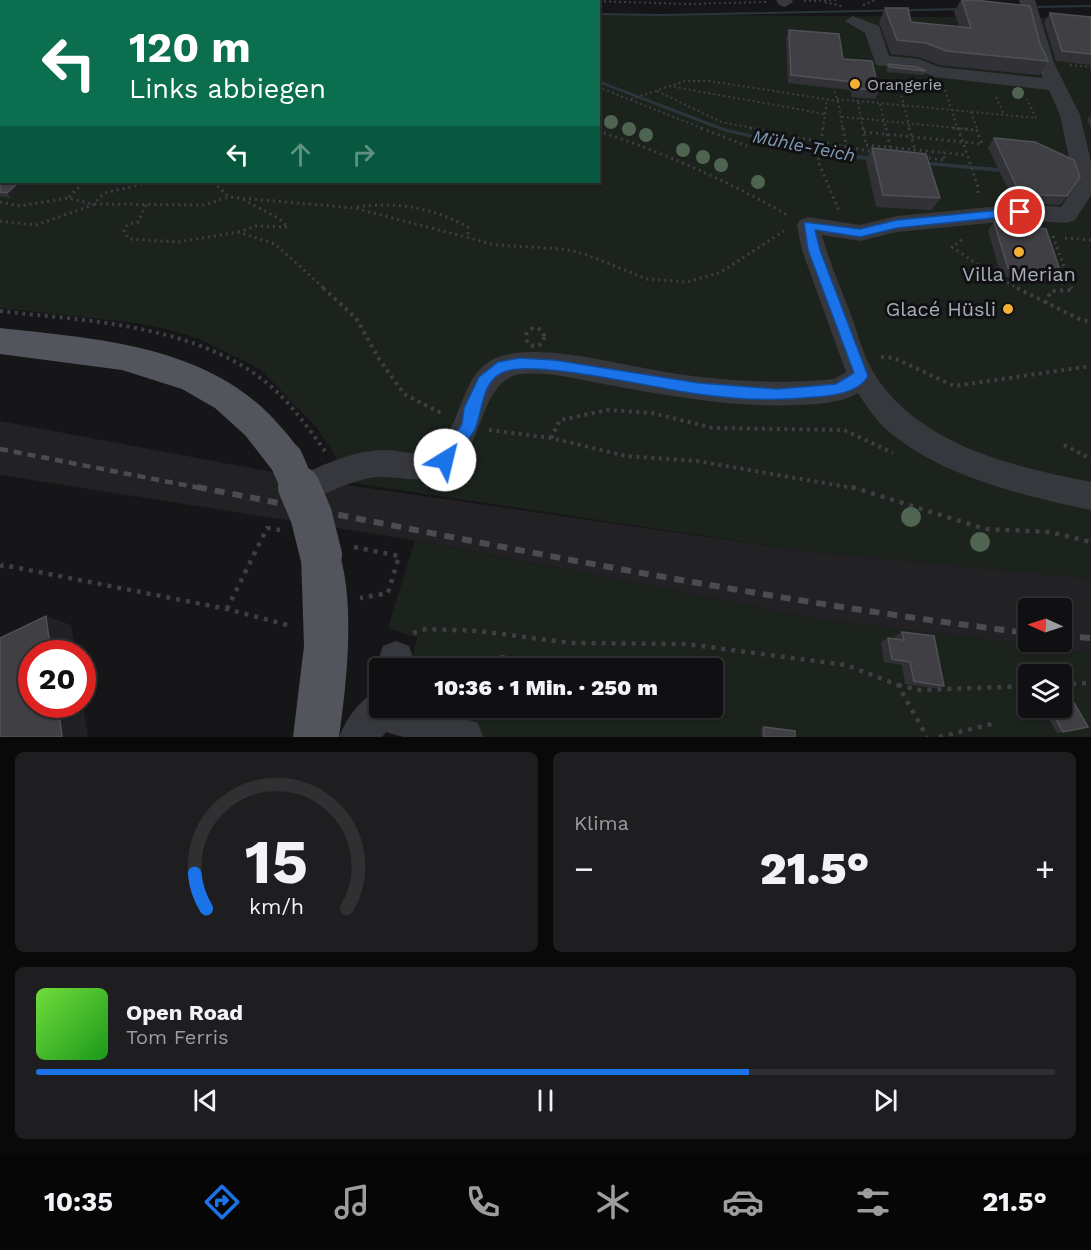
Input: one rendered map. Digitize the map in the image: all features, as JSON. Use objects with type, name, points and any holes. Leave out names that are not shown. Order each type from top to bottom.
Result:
[{"type":"main road","points":[[0,341],[147,361],[177,371],[230,400],[254,420],[294,474],[321,555],[327,603],[327,635],[322,702],[316,737]]},
{"type":"lane","points":[[1029,5],[1045,63],[1070,115],[1085,180],[1067,216],[1020,212],[897,224],[860,233],[808,225],[814,250],[859,369],[900,425],[926,442],[962,458],[1067,491],[1091,496]]},
{"type":"lane","points":[[848,14],[873,30],[882,61],[919,64],[935,72],[1056,85]]},
{"type":"lane","points":[[294,474],[385,462],[436,465],[453,450],[468,426],[472,408],[484,381],[498,367],[519,363],[554,365],[699,388],[777,395],[838,389],[859,369]]},
{"type":"lane","points":[[373,719],[464,737]]},
{"type":"path","points":[[600,1],[688,4],[839,0]]},
{"type":"path","points":[[819,1],[848,14]]},
{"type":"path","points":[[831,79],[842,117],[847,148]]},
{"type":"path","points":[[631,99],[685,81],[709,81],[827,100],[1036,118],[1024,92]]},
{"type":"path","points":[[943,84],[973,175]]},
{"type":"path","points":[[668,86],[825,114]]},
{"type":"path","points":[[899,86],[915,150]]},
{"type":"path","points":[[600,88],[747,146]]},
{"type":"path","points":[[657,90],[721,122],[847,148],[878,152]]},
{"type":"path","points":[[827,100],[819,158],[838,204]]},
{"type":"path","points":[[858,102],[867,151]]},
{"type":"path","points":[[880,104],[890,147]]},
{"type":"path","points":[[864,132],[982,144],[970,112]]},
{"type":"path","points":[[842,117],[977,130]]},
{"type":"path","points":[[600,132],[640,144],[736,186],[808,225]]},
{"type":"path","points":[[866,145],[967,155]]},
{"type":"path","points":[[922,158],[945,160],[942,152]]},
{"type":"path","points":[[68,198],[83,183]]},
{"type":"path","points":[[0,221],[36,225],[93,204],[104,193],[148,183]]},
{"type":"path","points":[[214,183],[229,197]]},
{"type":"path","points":[[0,202],[20,206],[68,198],[93,204],[204,205],[229,197],[289,200],[354,208],[496,245],[563,249],[585,254],[647,279],[687,282],[721,272],[777,238],[788,227],[808,225]]},
{"type":"path","points":[[146,205],[138,222],[128,224],[124,231],[129,239],[178,242],[238,232],[256,226],[288,227],[278,218],[242,199]]},
{"type":"path","points":[[354,208],[375,203],[412,207],[457,221],[468,227],[468,237]]},
{"type":"path","points":[[238,232],[275,244],[316,278],[356,318],[379,359],[404,394],[468,426],[551,438],[626,456],[697,461],[856,488],[986,528],[1049,532],[1091,542]]},
{"type":"path","points":[[1045,303],[1051,291],[1072,290],[1053,236]]},
{"type":"path","points":[[952,247],[998,278],[1045,303],[1091,322]]},
{"type":"path","points":[[859,369],[877,357],[894,358],[954,386],[1091,366]]},
{"type":"path","points":[[551,438],[560,420],[608,410],[652,413],[713,428],[844,430],[903,458]]},
{"type":"path","points":[[1064,445],[1091,459]]},
{"type":"path","points":[[0,567],[3,565],[227,609],[327,635]]},
{"type":"path","points":[[397,658],[408,634],[426,629],[479,631],[571,643],[686,644],[846,665],[898,685],[919,690],[1018,686]]},
{"type":"path","points":[[1072,684],[1091,683]]},
{"type":"path","points":[[898,685],[927,737]]},
{"type":"path","points":[[939,737],[996,723]]},
{"type":"shaded area","points":[[600,14],[1034,18],[1091,16],[1091,578],[804,551],[353,483],[317,428],[260,369],[197,338],[166,329],[136,323],[0,308],[0,183],[600,183]]},
{"type":"shaded area","points":[[0,421],[326,482],[804,551],[1091,578],[1091,652],[1072,650],[1072,598],[1018,598],[1018,643],[817,619],[432,543],[0,475]]},
{"type":"shaded area","points":[[415,540],[817,619],[1018,643],[1018,652],[1072,652],[1072,650],[1091,652],[1091,737],[434,737],[412,718],[723,718],[723,658],[412,658],[417,638],[388,628]]},
{"type":"building","points":[[962,0],[1030,6],[1040,44],[1048,61],[947,51],[926,43],[897,40],[885,8],[908,8],[911,22],[971,28]]},
{"type":"building","points":[[1050,13],[1091,17],[1091,54],[1062,51]]},
{"type":"building","points":[[789,30],[839,34],[843,59],[872,61],[879,91],[855,88],[854,82],[791,75]]},
{"type":"building","points":[[888,64],[917,67],[926,71],[889,67]]},
{"type":"building","points":[[994,138],[1035,142],[1074,160],[1080,177],[1067,196],[1020,194]]},
{"type":"building","points":[[872,148],[926,154],[940,198],[883,195]]},
{"type":"building","points":[[0,183],[18,183],[7,193],[0,192]]},
{"type":"building","name":"Villa Merian","points":[[994,222],[1046,229],[1062,276],[1008,268]]},
{"type":"building","points":[[46,616],[49,640],[18,640],[18,718],[60,718],[62,737],[0,737],[0,638]]},
{"type":"building","points":[[902,632],[934,636],[944,686],[914,681],[910,662],[892,659],[888,638],[904,640]]},
{"type":"building","points":[[1072,699],[1088,727],[1063,732],[1055,718],[1072,718]]},
{"type":"building","points":[[764,727],[795,731],[795,737],[764,737]]},
{"type":"waterway","points":[[1030,7],[1091,6]]},
{"type":"waterway","points":[[600,14],[661,15],[964,9]]},
{"type":"waterway","name":"Mühle-Teich","points":[[600,82],[725,130],[829,154],[877,159]]},
{"type":"waterway","name":"Mühle-Teich","points":[[919,163],[1009,171]]},
{"type":"railway","points":[[0,449],[205,489]]},
{"type":"railway","points":[[197,487],[612,568],[820,603],[1018,632]]},
{"type":"railway","points":[[1072,637],[1091,638]]},
{"type":"place","name":"Orangerie","points":[[855,84]]},
{"type":"place","name":"Villa Merian","points":[[1019,252]]},
{"type":"place","name":"Glacé Hüsli","points":[[1008,309]]},
{"type":"route","points":[[445,460],[468,426],[472,408],[484,381],[498,367],[519,363],[554,365],[699,388],[777,395],[838,389],[861,376],[814,250],[808,225],[860,233],[897,224],[1020,212]]}]
